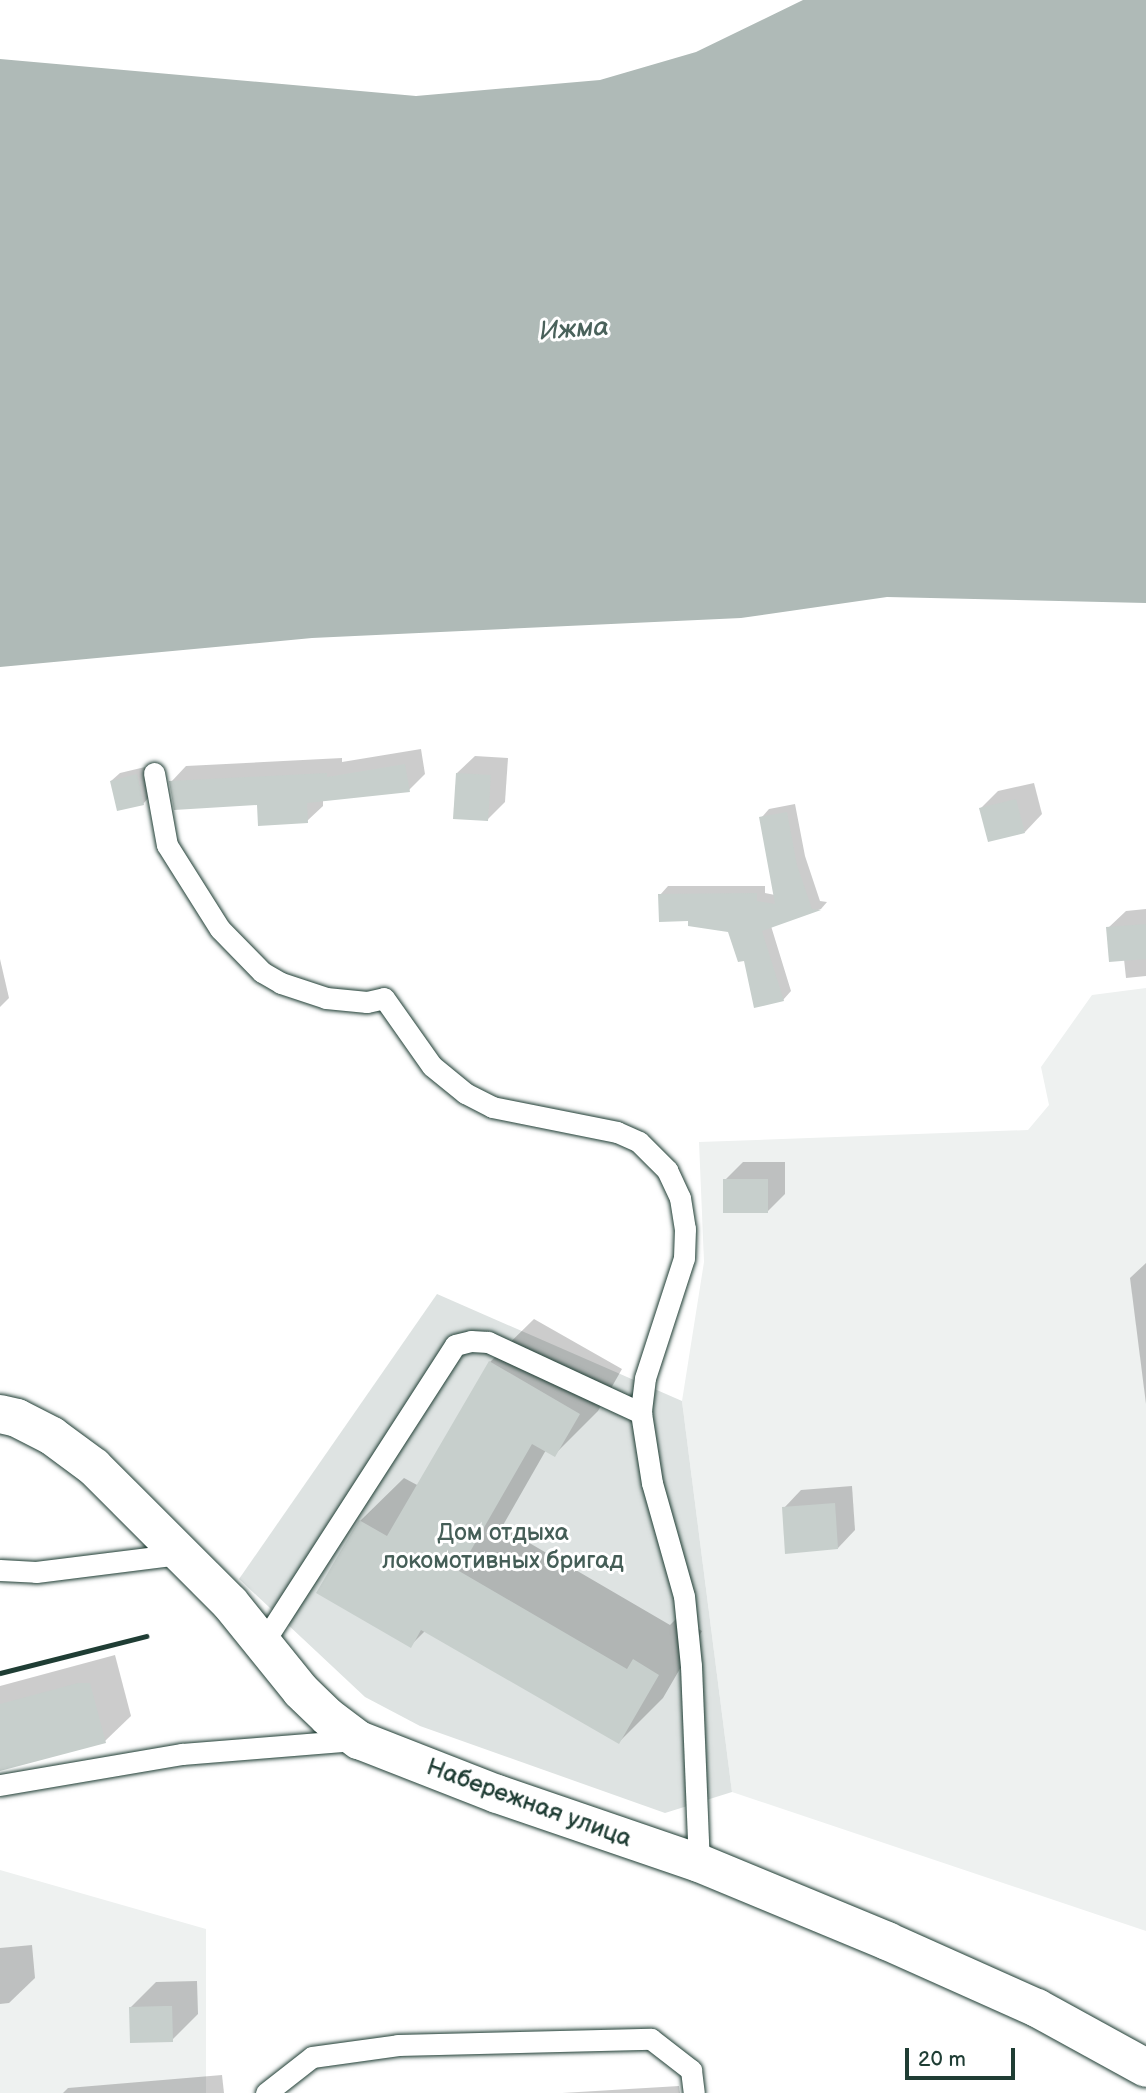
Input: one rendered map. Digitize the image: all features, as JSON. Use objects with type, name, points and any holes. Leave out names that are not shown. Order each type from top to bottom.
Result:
[{"type":"street","name":"Набережная улица","points":[[0,1414],[17,1418],[52,1436],[94,1466],[230,1603],[301,1691],[328,1717],[359,1740],[497,1794],[699,1863],[887,1941],[1037,2008],[1146,2068]]},
{"type":"lane","points":[[154,773],[167,845],[220,929],[262,972],[281,983],[326,998],[367,1002],[384,998],[432,1066],[465,1093],[492,1107],[617,1132],[639,1142],[667,1170],[680,1198],[685,1229],[684,1258],[645,1378],[641,1413],[652,1483],[684,1596],[691,1666],[699,1863]]},
{"type":"lane","points":[[263,1643],[455,1345],[471,1341],[488,1342],[641,1413]]},
{"type":"lane","points":[[0,1570],[36,1572],[181,1554]]},
{"type":"lane","points":[[0,1785],[182,1754],[359,1740]]},
{"type":"lane","points":[[266,2093],[312,2057],[398,2045],[651,2039],[691,2070],[694,2093]]},
{"type":"shaded area","points":[[1146,988],[1146,1931],[732,1792],[682,1401],[704,1262],[699,1142],[1028,1130],[1049,1105],[1041,1067],[1092,995]]},
{"type":"shaded area","points":[[0,1870],[206,1929],[206,2093],[0,2093]]},
{"type":"green space","name":"Дом отдыха локомотивных бригад","points":[[437,1294],[682,1401],[732,1792],[665,1813],[420,1726],[365,1697],[239,1579]]},
{"type":"water","name":"Ижма","points":[[803,0],[1146,0],[1146,603],[887,597],[741,618],[312,638],[0,667],[0,59],[416,96],[600,80],[696,52]]},
{"type":"building","points":[[405,764],[410,792],[307,803],[308,823],[258,826],[257,805],[174,810],[169,781],[327,773],[327,777]]},
{"type":"building","points":[[456,773],[491,775],[488,821],[453,819]]},
{"type":"building","points":[[137,774],[144,805],[117,811],[110,781]]},
{"type":"building","points":[[1016,799],[1025,833],[988,842],[979,808]]},
{"type":"building","points":[[787,812],[797,865],[812,909],[821,910],[762,931],[784,1001],[754,1008],[744,961],[738,962],[728,932],[688,926],[688,921],[659,922],[658,894],[757,893],[757,901],[775,904],[759,817]]},
{"type":"building","points":[[1146,924],[1146,959],[1109,962],[1106,927]]},
{"type":"building","points":[[723,1179],[768,1179],[768,1213],[723,1213]]},
{"type":"building","points":[[489,1361],[580,1414],[555,1457],[532,1444],[459,1571],[627,1669],[633,1659],[659,1675],[619,1744],[421,1630],[411,1648],[316,1593],[359,1520],[387,1536]]},
{"type":"building","points":[[835,1503],[838,1549],[785,1554],[782,1507]]},
{"type":"building","points":[[78,1683],[90,1683],[106,1743],[0,1771],[0,1704]]},
{"type":"building","points":[[172,2006],[173,2042],[130,2043],[129,2007]]},
{"type":"railway","points":[[0,1673],[146,1636]]}]
